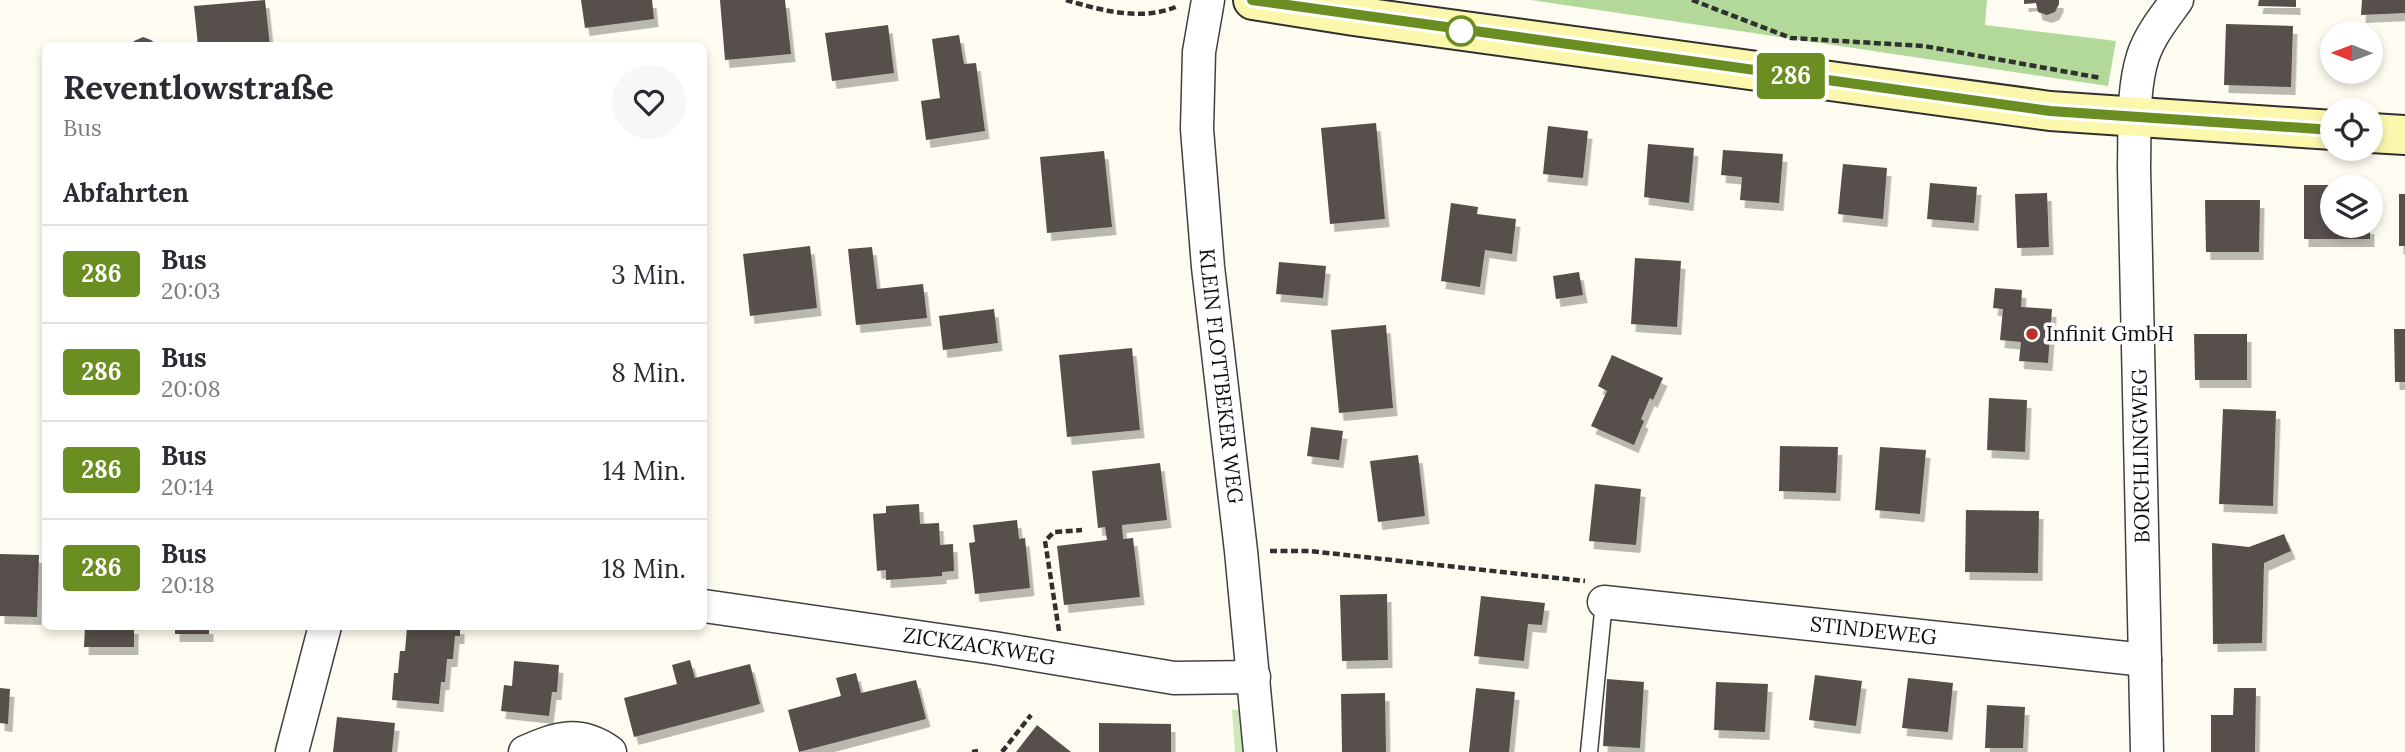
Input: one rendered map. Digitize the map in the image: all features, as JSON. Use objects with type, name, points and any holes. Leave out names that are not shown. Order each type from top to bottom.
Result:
[{"type":"street","name":"KLEIN FLOTTBEKER WEG","points":[[1208,0],[1199,52],[1197,129],[1208,267],[1241,551],[1260,752]]},
{"type":"street","points":[[1253,0],[2050,111],[2137,99],[2320,128]]},
{"type":"street","name":"BORCHLINGWEG","points":[[2147,752],[2137,99],[2143,56],[2155,29],[2177,0]]},
{"type":"street","points":[[2383,134],[2405,135]]},
{"type":"street","name":"STINDEWEG","points":[[1604,602],[2145,660]]},
{"type":"street","name":"ZICKZACKWEG","points":[[707,606],[1064,659],[1174,678],[1254,677]]},
{"type":"street","points":[[292,752],[324,630]]},
{"type":"street","points":[[525,752],[556,739],[576,738],[596,742],[610,752]]},
{"type":"lane","points":[[1588,752],[1604,602]]},
{"type":"path","points":[[1066,0],[1121,13],[1171,9]]},
{"type":"path","points":[[1692,0],[1791,38],[1924,46],[2099,78],[2137,99]]},
{"type":"path","points":[[1064,659],[1045,541],[1054,532],[1082,530]]},
{"type":"path","points":[[1241,551],[1309,551],[1596,582],[1604,602]]},
{"type":"path","points":[[1002,752],[1031,715]]},
{"type":"green space","points":[[1531,0],[1987,0],[1985,25],[2116,41],[2108,86]]},
{"type":"green space","points":[[1242,709],[1244,752],[1235,752],[1232,710]]},
{"type":"building","points":[[265,0],[270,42],[198,42],[194,6]]},
{"type":"building","points":[[581,0],[652,0],[654,19],[585,28]]},
{"type":"building","points":[[720,0],[785,0],[791,54],[725,60]]},
{"type":"building","points":[[2024,0],[2059,0],[2059,4],[2055,12],[2047,15],[2038,12],[2036,3],[2024,4]]},
{"type":"building","points":[[2259,0],[2296,0],[2296,7],[2258,6]]},
{"type":"building","points":[[2362,0],[2405,0],[2405,13],[2361,15]]},
{"type":"building","points":[[2226,24],[2293,26],[2291,87],[2224,85]]},
{"type":"building","points":[[888,25],[894,73],[832,81],[825,33]]},
{"type":"building","points":[[959,35],[964,64],[976,63],[985,131],[926,140],[921,101],[940,98],[932,39]]},
{"type":"building","points":[[143,37],[153,42],[133,42]]},
{"type":"building","points":[[1376,123],[1385,219],[1330,224],[1321,128]]},
{"type":"building","points":[[1548,126],[1588,131],[1583,178],[1543,174]]},
{"type":"building","points":[[1648,144],[1694,148],[1689,203],[1644,197]]},
{"type":"building","points":[[1723,150],[1783,154],[1779,203],[1740,200],[1742,177],[1721,175]]},
{"type":"building","points":[[1104,151],[1112,227],[1047,233],[1040,157]]},
{"type":"building","points":[[1843,164],[1887,168],[1883,219],[1838,214]]},
{"type":"building","points":[[1930,183],[1977,187],[1974,223],[1927,219]]},
{"type":"building","points":[[2304,185],[2320,185],[2320,238],[2370,238],[2370,239],[2304,239]]},
{"type":"building","points":[[2047,193],[2049,247],[2017,248],[2015,194]]},
{"type":"building","points":[[2399,194],[2405,194],[2405,246],[2399,246]]},
{"type":"building","points":[[2205,200],[2260,200],[2259,252],[2206,252]]},
{"type":"building","points":[[1451,203],[1478,207],[1477,214],[1516,219],[1512,254],[1485,250],[1480,287],[1441,281]]},
{"type":"building","points":[[810,246],[817,308],[750,316],[743,254]]},
{"type":"building","points":[[872,247],[877,289],[923,284],[927,318],[856,325],[848,249]]},
{"type":"building","points":[[1635,258],[1681,261],[1677,327],[1631,324]]},
{"type":"building","points":[[1279,262],[1326,266],[1323,298],[1276,294]]},
{"type":"building","points":[[1579,272],[1583,295],[1556,299],[1553,276]]},
{"type":"building","points":[[1995,288],[2022,290],[2021,307],[2052,309],[2048,363],[2019,361],[2021,342],[2000,340],[2003,309],[1993,308]]},
{"type":"building","points":[[994,309],[998,343],[943,350],[939,316]]},
{"type":"building","points":[[1386,325],[1393,408],[1339,413],[1331,330]]},
{"type":"building","points":[[2394,329],[2405,329],[2405,382],[2395,382]]},
{"type":"building","points":[[2194,334],[2247,334],[2247,380],[2195,380]]},
{"type":"building","points":[[1132,348],[1140,430],[1067,437],[1059,355]]},
{"type":"building","points":[[1612,355],[1663,378],[1653,400],[1650,398],[1634,445],[1591,426],[1607,391],[1598,386]]},
{"type":"building","points":[[1989,398],[2027,400],[2025,452],[1987,450]]},
{"type":"building","points":[[2223,409],[2276,411],[2273,506],[2219,504]]},
{"type":"building","points":[[1311,427],[1343,431],[1339,460],[1307,456]]},
{"type":"building","points":[[1780,446],[1838,447],[1836,493],[1779,491]]},
{"type":"building","points":[[1880,447],[1926,450],[1920,514],[1875,510]]},
{"type":"building","points":[[1418,455],[1425,516],[1378,522],[1370,461]]},
{"type":"building","points":[[1160,463],[1167,520],[1122,525],[1123,539],[1133,538],[1140,597],[1064,605],[1057,546],[1107,540],[1105,527],[1098,528],[1092,471]]},
{"type":"building","points":[[1595,484],[1641,489],[1636,545],[1589,541]]},
{"type":"building","points":[[919,504],[920,524],[939,523],[940,545],[953,544],[954,571],[942,572],[942,576],[886,580],[886,570],[877,571],[873,514],[886,513],[886,506]]},
{"type":"building","points":[[1966,510],[2039,511],[2038,573],[1965,572]]},
{"type":"building","points":[[1017,520],[1019,539],[1025,538],[1030,588],[975,594],[969,543],[975,542],[973,525]]},
{"type":"building","points":[[2284,534],[2291,551],[2264,563],[2262,643],[2213,644],[2212,543],[2249,547]]},
{"type":"building","points":[[0,554],[39,555],[37,617],[0,616]]},
{"type":"building","points":[[1387,594],[1388,660],[1342,661],[1340,595]]},
{"type":"building","points":[[1481,596],[1545,603],[1542,625],[1528,624],[1524,661],[1474,656]]},
{"type":"building","points":[[85,630],[134,630],[134,647],[84,647]]},
{"type":"building","points":[[175,630],[209,630],[209,634],[175,634]]},
{"type":"building","points":[[407,630],[460,630],[460,636],[455,636],[453,659],[447,659],[439,704],[392,700],[394,673],[398,673],[400,651],[405,651]]},
{"type":"building","points":[[690,660],[695,678],[750,664],[760,704],[634,737],[624,698],[677,684],[672,665]]},
{"type":"building","points":[[514,661],[559,665],[557,692],[552,692],[549,716],[501,711],[504,685],[512,686]]},
{"type":"building","points":[[856,673],[861,693],[916,680],[926,719],[799,752],[788,710],[841,696],[836,678]]},
{"type":"building","points":[[1815,675],[1862,681],[1856,726],[1809,720]]},
{"type":"building","points":[[1908,678],[1953,683],[1948,732],[1902,728]]},
{"type":"building","points":[[1607,679],[1644,682],[1640,748],[1603,746]]},
{"type":"building","points":[[1716,682],[1768,684],[1765,732],[1714,730]]},
{"type":"building","points":[[0,688],[10,689],[8,724],[0,723]]},
{"type":"building","points":[[1476,688],[1515,692],[1509,752],[1469,752]]},
{"type":"building","points":[[2234,688],[2256,688],[2255,752],[2211,752],[2211,715],[2233,715]]},
{"type":"building","points":[[1385,693],[1386,752],[1342,752],[1341,694]]},
{"type":"building","points":[[1987,705],[2025,707],[2023,748],[1985,748]]},
{"type":"building","points":[[337,717],[395,723],[392,752],[333,752]]},
{"type":"building","points":[[1099,723],[1171,724],[1171,752],[1099,752]]},
{"type":"building","points":[[1037,725],[1071,752],[1016,752]]},
{"type":"bus line","name":"286","points":[[1252,0],[2050,111],[2320,129]]},
{"type":"place","name":"Infinit GmbH","points":[[2032,334]]}]
